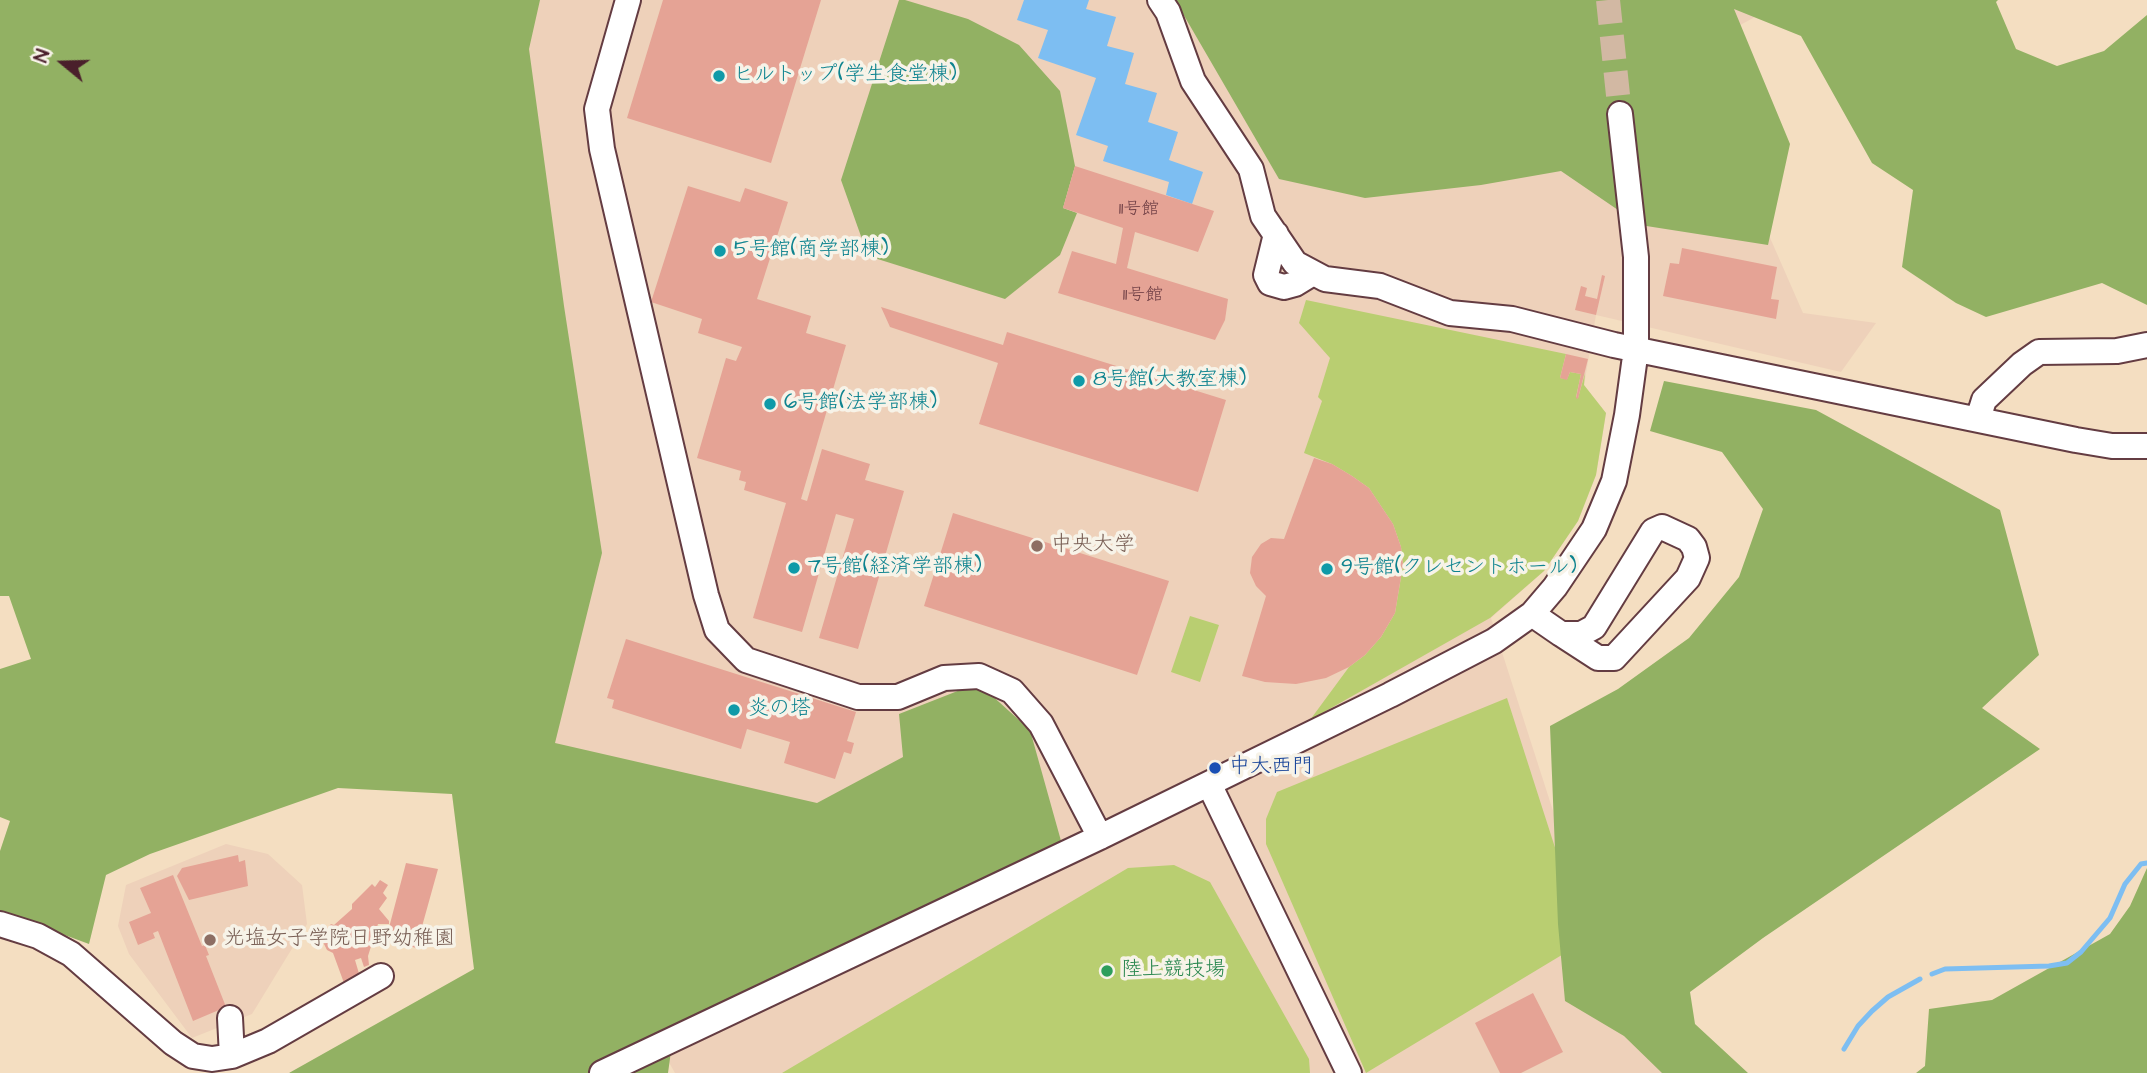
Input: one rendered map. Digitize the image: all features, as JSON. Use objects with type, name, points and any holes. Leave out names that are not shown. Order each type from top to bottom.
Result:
[{"type":"street","points":[[628,0],[597,109],[602,149],[706,595],[717,630],[746,660],[858,697],[898,697],[944,678],[979,676],[1012,691],[1041,724],[1100,837]]},
{"type":"street","points":[[1160,0],[1168,12],[1193,81],[1251,169],[1263,216],[1295,263],[1325,279],[1380,286],[1450,313],[1511,319],[1636,349],[2076,440],[2112,446],[2147,446]]},
{"type":"street","points":[[602,1073],[1209,784],[1442,669],[1494,641],[1532,614],[1575,560],[1594,529],[1614,481],[1622,442],[1636,349],[1636,257],[1620,114]]},
{"type":"street","points":[[1978,419],[1984,400],[2022,364],[2039,352],[2117,351],[2147,345]]},
{"type":"street","points":[[1532,614],[1561,634],[1598,658],[1614,658],[1688,578],[1697,558],[1694,547],[1688,539],[1662,527],[1653,531],[1594,627],[1581,634],[1561,634]]},
{"type":"street","points":[[1209,784],[1349,1073]]},
{"type":"street","points":[[0,924],[38,936],[71,954],[173,1043],[194,1056],[212,1059],[232,1056],[268,1041],[381,976]]},
{"type":"street","points":[[230,1018],[232,1056]]},
{"type":"shaded area","name":"中央大学","points":[[381,0],[1786,0],[1689,53],[1803,313],[1876,323],[1841,372],[1596,315],[1584,385],[1606,413],[1596,475],[1578,521],[1544,571],[1491,618],[1619,1016],[1677,1073],[675,1073],[475,719]]},
{"type":"shaded area","name":"光塩女子学院日野幼稚園","points":[[226,844],[268,854],[302,885],[307,924],[252,1014],[192,1038],[129,954],[118,926],[126,885]]},
{"type":"green space","points":[[0,0],[540,0],[529,49],[564,306],[602,553],[555,743],[817,803],[903,757],[899,714],[978,683],[1030,730],[1063,848],[672,1044],[668,1073],[289,1073],[474,969],[452,794],[338,788],[150,854],[106,875],[89,944],[0,911],[0,851],[10,821],[0,817],[0,669],[31,659],[9,596],[0,596]]},
{"type":"green space","points":[[899,0],[968,19],[1019,45],[1060,91],[1075,166],[1063,208],[1077,213],[1060,255],[1005,299],[868,256],[841,180]]},
{"type":"green space","points":[[1175,0],[1998,0],[1996,2],[2016,49],[2057,66],[2104,51],[2147,15],[2147,305],[2102,283],[1986,317],[1956,303],[1902,267],[1913,190],[1872,163],[1801,36],[1734,9],[1790,144],[1768,245],[1640,225],[1561,171],[1481,185],[1365,198],[1279,179]]},
{"type":"green space","points":[[1306,300],[1566,354],[1560,378],[1567,379],[1570,372],[1581,374],[1576,397],[1578,398],[1585,373],[1584,385],[1606,413],[1596,475],[1578,521],[1544,571],[1490,618],[1310,720],[1349,667],[1365,655],[1381,637],[1395,613],[1403,565],[1401,547],[1393,524],[1369,488],[1332,464],[1304,453],[1322,401],[1318,397],[1330,358],[1299,323]]},
{"type":"green space","points":[[1664,381],[1816,410],[2000,510],[2039,655],[1982,708],[2040,749],[1763,938],[1690,992],[1695,1024],[1748,1073],[1662,1073],[1624,1036],[1565,1001],[1558,924],[1550,726],[1618,689],[1689,638],[1739,577],[1763,509],[1722,452],[1650,431]]},
{"type":"green space","points":[[1190,616],[1219,625],[1200,682],[1171,672]]},
{"type":"green space","points":[[1507,698],[1585,941],[1366,1073],[1266,844],[1266,819],[1277,792]]},
{"type":"green space","name":"陸上競技場","points":[[1174,865],[1210,882],[1309,1059],[1310,1073],[782,1073],[1128,868]]},
{"type":"green space","points":[[2147,868],[2147,1073],[1916,1073],[1925,1066],[1929,1009],[1992,1000],[2110,934],[2130,906]]},
{"type":"water","points":[[1024,0],[1089,0],[1086,9],[1116,17],[1107,46],[1134,53],[1125,84],[1157,93],[1148,122],[1178,132],[1169,160],[1203,172],[1192,204],[1166,195],[1169,182],[1103,161],[1108,146],[1076,135],[1096,78],[1038,58],[1048,30],[1017,20]]},
{"type":"building","name":"ヒルトップ(学生食堂棟)","points":[[663,0],[821,0],[771,163],[627,118]]},
{"type":"building","points":[[1075,166],[1214,211],[1198,252],[1135,232],[1127,268],[1228,299],[1225,320],[1215,340],[1058,293],[1072,251],[1116,264],[1123,228],[1063,208]]},
{"type":"building","points":[[688,186],[740,202],[745,188],[788,202],[757,299],[811,316],[806,333],[846,345],[801,499],[807,501],[822,449],[870,464],[865,480],[904,491],[858,649],[819,638],[854,519],[836,514],[802,632],[753,618],[786,503],[744,490],[746,482],[739,480],[741,471],[697,458],[726,358],[736,361],[742,347],[698,333],[702,319],[651,302]]},
{"type":"building","points":[[1682,248],[1777,267],[1771,299],[1779,300],[1776,319],[1663,296],[1670,263],[1679,264]]},
{"type":"building","points":[[1602,275],[1605,276],[1596,315],[1575,310],[1581,286],[1587,288],[1585,296],[1597,299]]},
{"type":"building","name":"8号館(大教室棟)","points":[[881,307],[1003,345],[1007,332],[1226,400],[1198,492],[979,424],[998,363],[890,327]]},
{"type":"building","points":[[1566,354],[1588,359],[1578,399],[1576,398],[1581,374],[1570,372],[1567,380],[1560,378]]},
{"type":"building","name":"9号館(クレセントホール)","points":[[1314,458],[1332,464],[1369,488],[1393,524],[1401,547],[1403,565],[1395,613],[1381,637],[1365,655],[1349,667],[1326,678],[1296,684],[1265,682],[1242,676],[1266,596],[1256,586],[1250,573],[1252,557],[1261,544],[1271,538],[1284,539]]},
{"type":"building","points":[[953,513],[1169,581],[1137,675],[924,606]]},
{"type":"building","name":"炎の塔","points":[[626,639],[856,712],[847,741],[854,743],[851,754],[844,752],[835,779],[784,763],[790,742],[747,729],[741,749],[612,708],[614,700],[607,698]]},
{"type":"building","points":[[238,855],[239,862],[245,860],[248,886],[189,900],[177,876],[182,868]]},
{"type":"building","points":[[406,863],[438,869],[416,948],[386,939]]},
{"type":"building","points":[[173,875],[202,946],[205,945],[209,955],[206,956],[226,1007],[193,1021],[158,931],[153,933],[155,938],[138,945],[129,922],[151,913],[140,888]]},
{"type":"building","points":[[380,880],[388,885],[383,893],[387,898],[379,909],[389,924],[378,924],[368,956],[369,965],[364,967],[361,958],[355,960],[360,977],[344,983],[333,953],[327,950],[320,936],[352,909],[352,904],[372,884],[375,887]]},
{"type":"building","points":[[1533,993],[1563,1052],[1521,1073],[1500,1073],[1475,1023]]},
{"type":"waterway","points":[[1932,974],[1945,969],[2049,966],[2067,963],[2081,952],[2110,918],[2125,884],[2141,864],[2147,863]]},
{"type":"waterway","points":[[1844,1049],[1858,1026],[1872,1011],[1888,997],[1920,979]]},
{"type":"tunnel","points":[[1608,0],[1620,114]]},
{"type":"place","name":"ヒルトップ(学生食堂棟)","points":[[719,76]]},
{"type":"place","name":"5号館(商学部棟)","points":[[720,251]]},
{"type":"place","name":"8号館(大教室棟)","points":[[1079,381]]},
{"type":"place","name":"6号館(法学部棟)","points":[[770,404]]},
{"type":"place","name":"中央大学","points":[[1037,546]]},
{"type":"place","name":"7号館(経済学部棟)","points":[[794,568]]},
{"type":"place","name":"9号館(クレセントホール)","points":[[1327,569]]},
{"type":"place","name":"炎の塔","points":[[734,710]]},
{"type":"place","name":"中大西門","points":[[1215,768]]},
{"type":"place","name":"光塩女子学院日野幼稚園","points":[[210,940]]},
{"type":"place","name":"陸上競技場","points":[[1107,971]]}]
